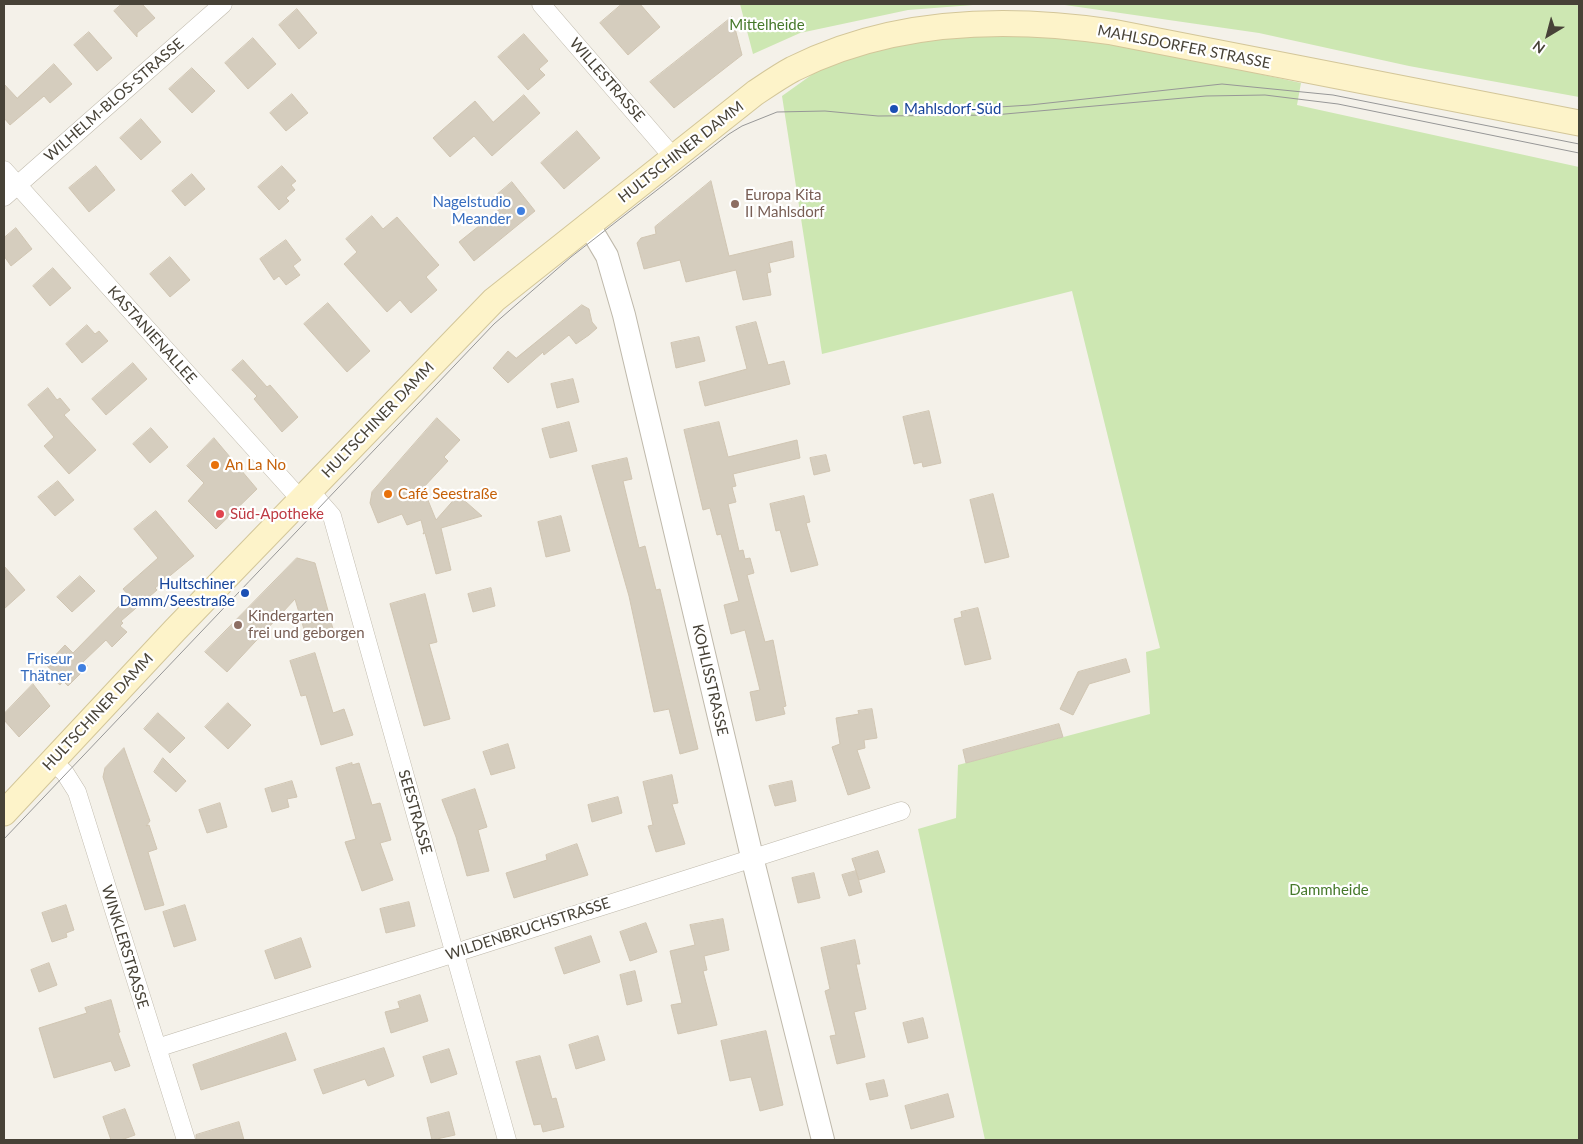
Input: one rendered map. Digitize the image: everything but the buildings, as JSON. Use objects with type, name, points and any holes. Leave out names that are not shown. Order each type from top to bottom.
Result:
[{"type":"main road","name":"MAHLSDORFER STRASSE","points":[[792,70],[862,41],[913,29],[990,23],[1044,23],[1112,32],[1579,123]]},
{"type":"main road","name":"HULTSCHINER DAMM","points":[[4,813],[163,642],[494,300],[755,93],[792,70]]},
{"type":"street","name":"WILHELM-BLOS-STRASSE","points":[[10,191],[223,4]]},
{"type":"street","name":"WILLESTRASSE","points":[[541,4],[673,157]]},
{"type":"street","name":"KASTANIENALLEE","points":[[4,170],[10,191],[305,496]]},
{"type":"street","name":"KOHLISSTRASSE","points":[[588,224],[607,256],[624,315],[752,857],[823,1140]]},
{"type":"street","name":"SEESTRASSE","points":[[305,496],[332,516],[507,1140]]},
{"type":"street","name":"WINKLERSTRASSE","points":[[52,761],[65,773],[77,792],[186,1140]]},
{"type":"street","name":"WILDENBRUCHSTRASSE","points":[[157,1048],[752,857],[901,812]]},
{"type":"green space","name":"Mittelheide","points":[[740,4],[986,4],[908,10],[800,33],[753,54]]},
{"type":"green space","points":[[1058,4],[1579,4],[1579,97],[1409,66],[1259,33]]},
{"type":"green space","name":"Dammheide","points":[[1021,31],[1080,35],[1301,83],[1297,105],[1579,167],[1579,1140],[985,1140],[918,829],[956,818],[958,765],[1150,714],[1146,652],[1160,648],[1072,291],[822,354],[782,96],[824,66],[916,38]]},
{"type":"tram line","points":[[968,109],[1030,105],[1222,84],[1333,95],[1579,144]]},
{"type":"tram line","points":[[4,839],[494,324],[571,257],[729,134],[742,126],[777,112],[825,111],[878,116],[994,115],[1206,96],[1265,95],[1338,104],[1579,153]]},
{"type":"place","name":"Mahlsdorf-Süd","points":[[894,109]]},
{"type":"place","name":"Europa Kita II Mahlsdorf","points":[[735,204]]},
{"type":"place","name":"Nagelstudio Meander","points":[[521,211]]},
{"type":"place","name":"An La No","points":[[215,465]]},
{"type":"place","name":"Café Seestraße","points":[[388,494]]},
{"type":"place","name":"Süd-Apotheke","points":[[220,514]]},
{"type":"place","name":"Hultschiner Damm/Seestraße","points":[[245,593]]},
{"type":"place","name":"Kindergarten frei und geborgen","points":[[238,625]]},
{"type":"place","name":"Friseur Thätner","points":[[82,668]]}]
